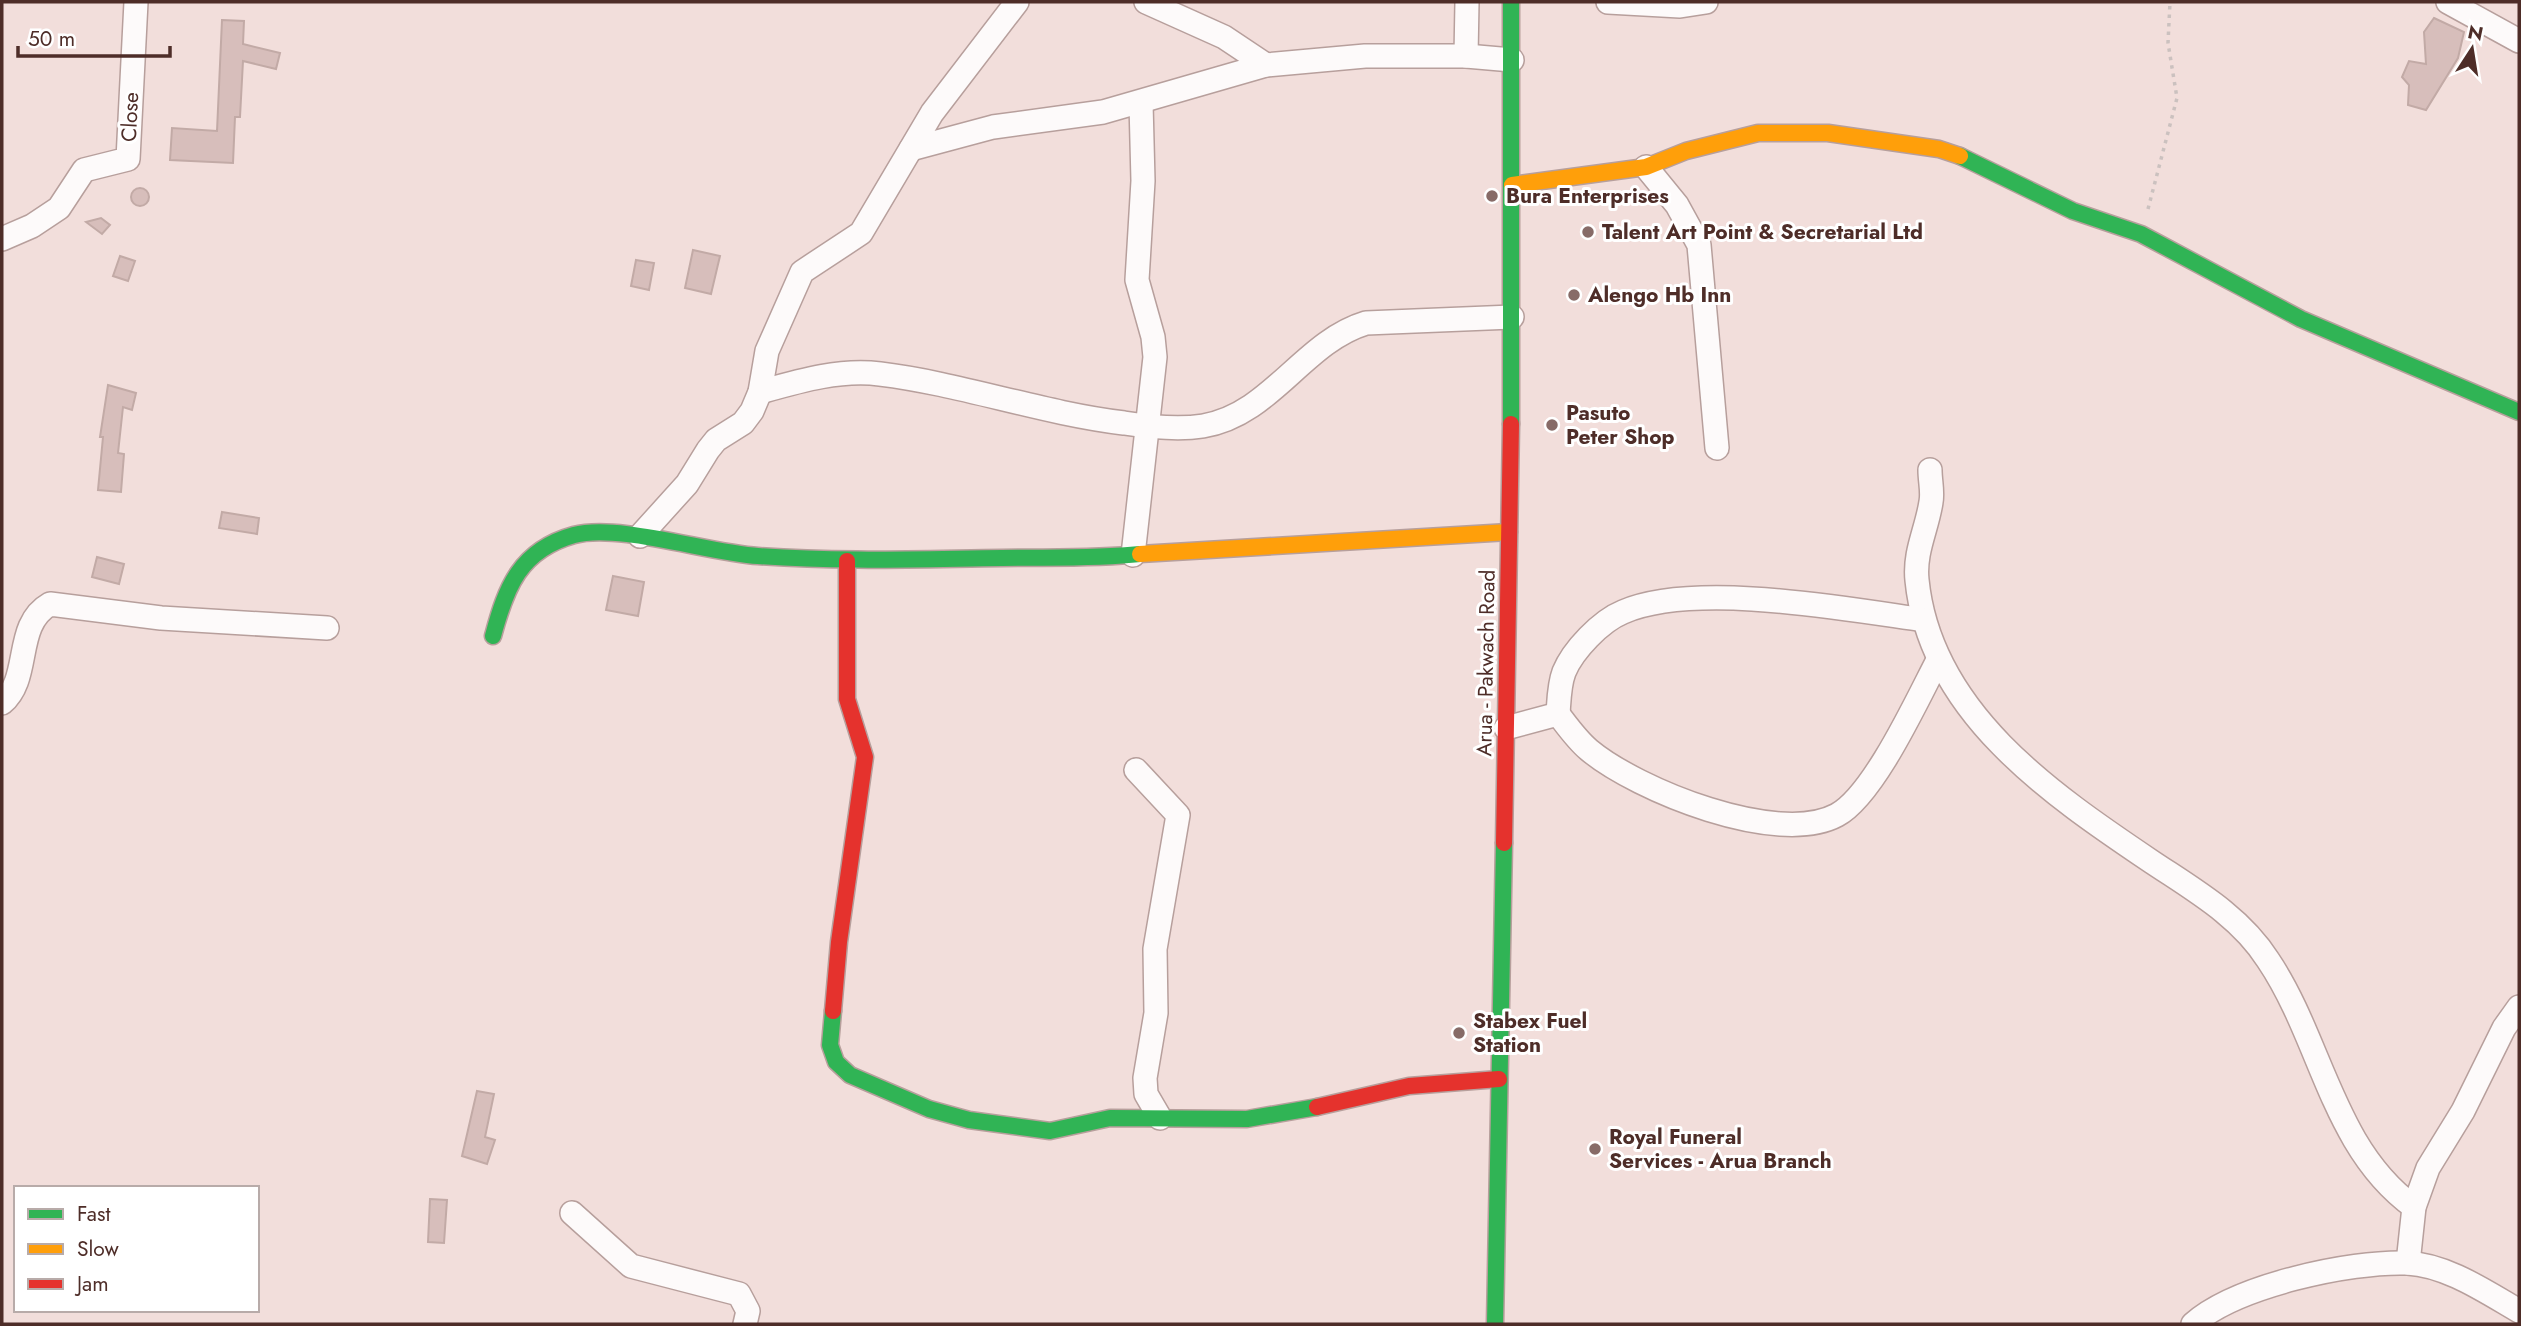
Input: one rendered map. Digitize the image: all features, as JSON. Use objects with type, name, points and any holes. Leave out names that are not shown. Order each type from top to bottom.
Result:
[{"type":"street","name":"Close","points":[[2,239],[32,226],[59,208],[83,170],[128,159],[136,2]]},
{"type":"street","points":[[640,536],[687,484],[716,440],[743,423],[752,411],[760,392],[767,351],[803,272],[861,233],[932,113],[1017,2]]},
{"type":"street","points":[[1146,2],[1224,37],[1266,65]]},
{"type":"street","points":[[1466,56],[1467,2]]},
{"type":"street","name":"Arua - Pakwach Road","points":[[1495,1324],[1512,317],[1511,2]]},
{"type":"street","points":[[1608,2],[1663,6],[1706,2]]},
{"type":"street","points":[[2448,2],[2519,41]]},
{"type":"street","points":[[911,149],[993,127],[1085,116],[1141,103],[1266,65],[1365,56],[1466,56],[1512,60]]},
{"type":"street","points":[[1133,555],[1155,347],[1138,280],[1143,181],[1141,103]]},
{"type":"street","points":[[1512,185],[1646,167],[1686,151],[1758,133],[1828,133],[1886,140],[1970,159],[2073,211],[2141,234],[2301,319],[2519,412]]},
{"type":"street","points":[[1646,167],[1677,205],[1699,246],[1717,448]]},
{"type":"street","points":[[760,392],[832,374],[879,374],[1079,418],[1146,426],[1202,426],[1242,413],[1334,338],[1366,323],[1512,317]]},
{"type":"street","points":[[1930,470],[1932,499],[1918,555],[1917,579],[1924,620],[1938,660],[1958,696],[1979,721],[2066,804],[2207,898],[2237,923],[2268,959],[2301,1022],[2338,1109],[2365,1158],[2386,1185],[2414,1207]]},
{"type":"street","points":[[494,636],[504,596],[514,575],[547,547],[575,535],[603,532],[743,554],[847,561],[1133,555],[1205,548],[1509,532]]},
{"type":"street","points":[[847,561],[847,699],[865,757],[839,942],[831,1049],[836,1062],[850,1075],[891,1094],[969,1120],[1050,1131],[1110,1118],[1247,1119],[1296,1112],[1409,1086],[1500,1079]]},
{"type":"street","points":[[1924,620],[1761,601],[1683,598],[1643,606],[1620,612],[1579,650],[1565,671],[1558,714],[1588,750],[1656,788],[1751,822],[1784,826],[1810,823],[1838,814],[1865,786],[1893,744],[1938,660]]},
{"type":"street","points":[[2,703],[13,688],[28,627],[37,614],[50,604],[208,622],[327,628]]},
{"type":"street","points":[[1506,728],[1558,714]]},
{"type":"street","points":[[1136,770],[1171,804],[1178,815],[1155,949],[1156,1013],[1144,1078],[1146,1094],[1160,1118]]},
{"type":"street","points":[[2408,1263],[2414,1207],[2428,1168],[2473,1094],[2495,1044],[2519,1007]]},
{"type":"street","points":[[572,1213],[631,1266],[739,1294],[748,1311],[746,1324]]},
{"type":"street","points":[[2193,1324],[2205,1314],[2288,1280],[2329,1271],[2408,1263],[2465,1280],[2519,1311]]},
{"type":"path","points":[[2141,234],[2177,98],[2168,43],[2170,2]]},
{"type":"building","points":[[2434,18],[2464,32],[2458,58],[2426,110],[2408,105],[2409,85],[2402,77],[2409,61],[2426,64],[2424,32]]},
{"type":"building","points":[[222,20],[244,21],[243,44],[280,53],[276,69],[243,61],[240,117],[235,117],[233,163],[170,160],[172,128],[217,131]]},
{"type":"building","points":[[140,188],[146,191],[149,197],[146,203],[140,206],[134,203],[131,197],[134,191]]},
{"type":"building","points":[[101,218],[110,225],[102,234],[86,222]]},
{"type":"building","points":[[693,250],[720,256],[711,294],[685,288]]},
{"type":"building","points":[[120,256],[135,261],[128,281],[113,276]]},
{"type":"building","points":[[636,260],[654,263],[649,290],[631,286]]},
{"type":"building","points":[[108,385],[136,393],[132,410],[123,407],[118,453],[124,454],[121,492],[98,490],[103,437],[100,437]]},
{"type":"building","points":[[222,512],[259,518],[257,534],[219,528]]},
{"type":"building","points":[[97,557],[124,564],[119,584],[92,577]]},
{"type":"building","points":[[613,576],[644,582],[638,616],[606,610]]},
{"type":"building","points":[[477,1091],[494,1094],[485,1137],[495,1140],[487,1164],[462,1156]]},
{"type":"building","points":[[430,1199],[447,1200],[444,1243],[428,1242]]},
{"type":"traffic: fast","points":[[1511,2],[1511,424]]},
{"type":"traffic: fast","points":[[1960,156],[2073,211],[2141,234],[2301,319],[2519,412]]},
{"type":"traffic: fast","points":[[493,636],[510,586],[528,561],[540,550],[556,542],[593,532],[639,536],[738,554],[788,558],[849,560],[1140,554]]},
{"type":"traffic: fast","points":[[1495,1324],[1504,843]]},
{"type":"traffic: fast","points":[[833,1011],[830,1045],[836,1062],[850,1075],[929,1109],[969,1120],[1050,1131],[1110,1118],[1247,1119],[1317,1107]]},
{"type":"traffic: slow","points":[[1512,185],[1646,167],[1686,151],[1758,133],[1828,133],[1939,149],[1960,156]]},
{"type":"traffic: slow","points":[[1140,554],[1509,532]]},
{"type":"traffic: jam","points":[[1504,843],[1511,424]]},
{"type":"traffic: jam","points":[[833,1011],[839,942],[865,757],[847,699],[847,561]]},
{"type":"traffic: jam","points":[[1317,1107],[1409,1086],[1499,1079]]},
{"type":"place","name":"Bura Enterprises","points":[[1492,196]]},
{"type":"place","name":"Talent Art Point & Secretarial Ltd","points":[[1588,232]]},
{"type":"place","name":"Alengo Hb Inn","points":[[1574,295]]},
{"type":"place","name":"Pasuto Peter Shop","points":[[1552,425]]},
{"type":"place","name":"Stabex Fuel Station","points":[[1459,1033]]},
{"type":"place","name":"Royal Funeral Services - Arua Branch","points":[[1595,1149]]}]
